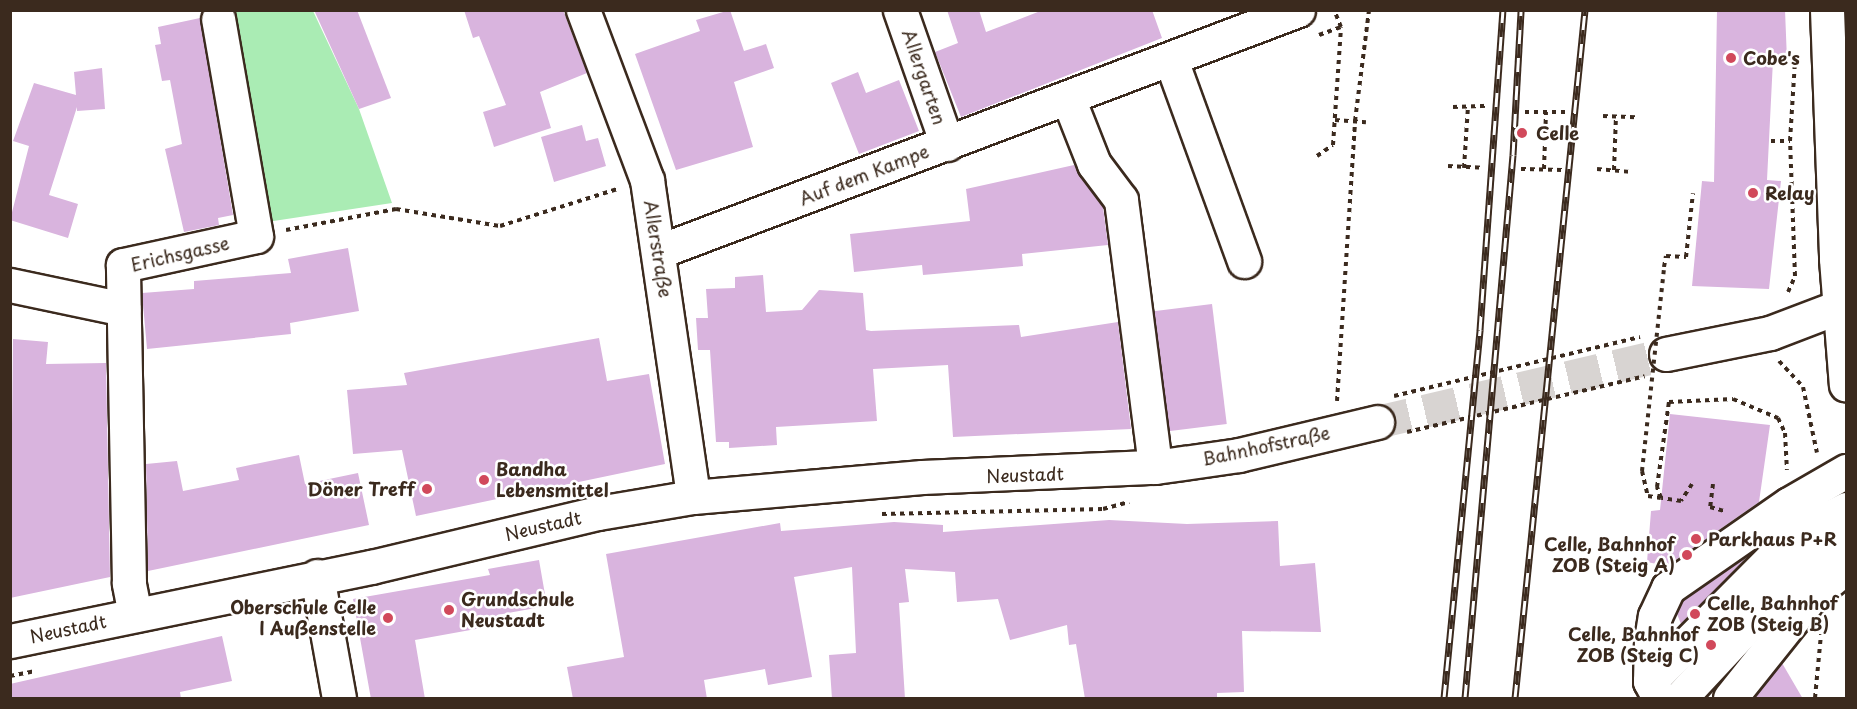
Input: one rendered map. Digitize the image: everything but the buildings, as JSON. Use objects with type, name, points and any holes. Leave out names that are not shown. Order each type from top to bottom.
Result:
[{"type":"street","name":"Allerstraße","points":[[583,10],[647,180],[660,252],[693,497]]},
{"type":"street","name":"Allergarten","points":[[900,10],[947,144]]},
{"type":"street","name":"Auf dem Kampe","points":[[660,252],[1298,10]]},
{"type":"street","points":[[1827,10],[1846,385]]},
{"type":"street","points":[[218,19],[256,236]]},
{"type":"street","points":[[1171,60],[1244,261]]},
{"type":"street","points":[[1068,99],[1094,164],[1121,200],[1155,467]]},
{"type":"street","name":"Erichsgasse","points":[[135,615],[129,583],[123,265],[256,236]]},
{"type":"street","points":[[10,285],[124,309]]},
{"type":"street","points":[[1664,352],[1770,333],[1843,306]]},
{"type":"street","name":"Bahnhofstraße","points":[[1155,467],[1239,455],[1387,418]]},
{"type":"street","name":"Neustadt","points":[[10,641],[598,513],[693,497],[922,477],[1155,467]]},
{"type":"street","points":[[1655,690],[1655,616],[1668,588],[1788,504],[1846,471]]},
{"type":"street","points":[[1655,690],[1796,534],[1846,509]]},
{"type":"street","points":[[1680,699],[1805,564],[1846,537]]},
{"type":"street","points":[[1731,699],[1813,594],[1846,567]]},
{"type":"street","points":[[317,576],[339,699]]},
{"type":"path","points":[[1317,156],[1333,145],[1341,27],[1334,10]]},
{"type":"path","points":[[1335,388],[1355,121],[1369,10]]},
{"type":"path","points":[[1784,299],[1795,276],[1790,141],[1795,58]]},
{"type":"path","points":[[1464,168],[1468,106]]},
{"type":"path","points":[[1453,107],[1489,106]]},
{"type":"path","points":[[1525,112],[1568,112]]},
{"type":"path","points":[[1544,169],[1546,112]]},
{"type":"path","points":[[1603,116],[1636,117]]},
{"type":"path","points":[[1614,170],[1616,116]]},
{"type":"path","points":[[1335,120],[1366,122]]},
{"type":"path","points":[[1771,141],[1790,141]]},
{"type":"path","points":[[1448,166],[1483,168]]},
{"type":"path","points":[[1521,169],[1562,170]]},
{"type":"path","points":[[1597,169],[1630,172]]},
{"type":"path","points":[[256,236],[396,209],[500,226],[647,180]]},
{"type":"path","points":[[1692,484],[1681,501],[1648,496],[1642,471],[1666,256],[1686,257],[1693,193]]},
{"type":"path","points":[[1387,418],[1664,352]]},
{"type":"path","points":[[1387,418],[1664,352]]},
{"type":"path","points":[[1771,363],[1780,365]]},
{"type":"path","points":[[1661,498],[1657,487],[1669,402],[1733,399],[1778,418],[1785,432],[1788,504]]},
{"type":"path","points":[[1713,484],[1710,507],[1731,513]]},
{"type":"path","points":[[876,514],[1103,509],[1135,500]]},
{"type":"path","points":[[10,676],[44,669]]},
{"type":"green space","points":[[228,11],[313,11],[359,109],[392,203],[267,222]]},
{"type":"tunnel","points":[[1377,422],[1666,354]]},
{"type":"railway","points":[[1444,698],[1480,330],[1503,10]]},
{"type":"railway","points":[[1465,698],[1513,155],[1521,10]]},
{"type":"railway","points":[[1515,698],[1585,10]]},
{"type":"place","name":"Cobe's","points":[[1731,58]]},
{"type":"place","name":"Celle","points":[[1522,133]]},
{"type":"place","name":"Relay","points":[[1753,193]]},
{"type":"place","name":"Bandha Lebensmittel","points":[[484,480]]},
{"type":"place","name":"Döner Treff","points":[[427,489]]},
{"type":"place","name":"Parkhaus P+R","points":[[1696,539]]},
{"type":"place","name":"Celle, Bahnhof ZOB (Steig A)","points":[[1687,555]]},
{"type":"place","name":"Grundschule Neustadt","points":[[449,610]]},
{"type":"place","name":"Celle, Bahnhof ZOB (Steig B)","points":[[1695,614]]},
{"type":"place","name":"Oberschule Celle I Außenstelle","points":[[388,618]]},
{"type":"place","name":"Celle, Bahnhof ZOB (Steig C)","points":[[1711,645]]}]
